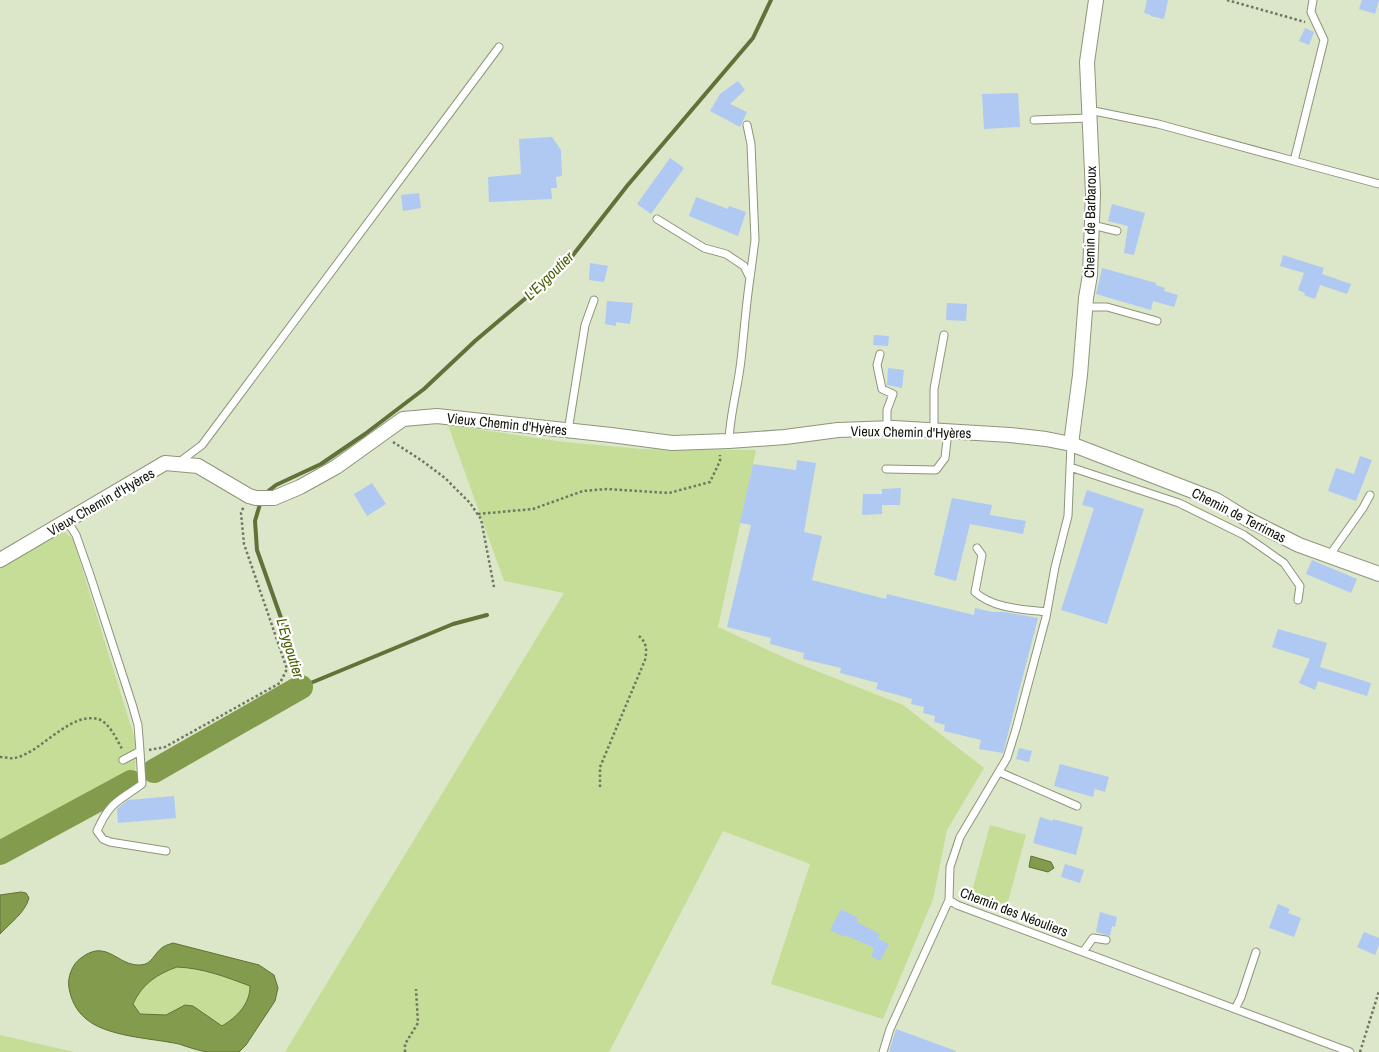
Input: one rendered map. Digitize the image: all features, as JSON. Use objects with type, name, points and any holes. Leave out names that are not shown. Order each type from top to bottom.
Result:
[{"type":"street","name":"Chemin de Barbaroux","points":[[1071,444],[1090,275],[1093,194],[1087,62],[1096,0]]},
{"type":"street","name":"Vieux Chemin d'Hyères","points":[[0,560],[165,463],[198,466],[249,496],[274,498],[300,487],[336,467],[403,419],[437,416],[672,443],[785,437],[838,430],[887,428],[1037,438],[1071,444]]},
{"type":"street","name":"Chemin de Terrimas","points":[[1071,444],[1216,500],[1299,545],[1379,574]]},
{"type":"lane","points":[[1294,161],[1324,40],[1311,12],[1314,0]]},
{"type":"lane","points":[[177,463],[202,445],[499,47]]},
{"type":"lane","points":[[1034,120],[1089,114],[1158,124],[1379,184]]},
{"type":"lane","points":[[724,441],[740,368],[755,240],[751,144],[747,124]]},
{"type":"lane","points":[[657,219],[704,248],[726,254],[744,266],[750,278]]},
{"type":"lane","points":[[1092,225],[1117,231]]},
{"type":"lane","points":[[568,431],[585,325],[594,300]]},
{"type":"lane","points":[[1085,307],[1107,307],[1157,321]]},
{"type":"lane","points":[[886,469],[936,470],[944,458],[934,389],[944,334]]},
{"type":"lane","points":[[880,354],[877,365],[882,389],[893,394],[887,410],[887,428]]},
{"type":"lane","name":"Chemin des Néouliers","points":[[1071,444],[1068,516],[1055,566],[1047,612],[1007,758],[960,837],[950,867],[949,900],[957,905],[1350,1052]]},
{"type":"lane","points":[[1070,467],[1179,503],[1244,535],[1284,563],[1300,586],[1298,600]]},
{"type":"lane","points":[[1329,556],[1370,495]]},
{"type":"lane","points":[[67,521],[76,535],[90,575],[138,725],[142,784],[116,801],[105,814],[97,831],[103,840],[166,851]]},
{"type":"lane","points":[[977,548],[982,555],[975,592],[982,598],[1001,606],[1047,612]]},
{"type":"lane","points":[[125,759],[140,751]]},
{"type":"lane","points":[[999,772],[1077,806]]},
{"type":"lane","points":[[883,1052],[890,1029],[949,900]]},
{"type":"lane","points":[[1084,952],[1087,944],[1093,938],[1106,940]]},
{"type":"lane","points":[[1235,1009],[1244,989],[1256,952]]},
{"type":"path","points":[[1227,0],[1316,26]]},
{"type":"path","points":[[382,434],[422,460],[445,478],[470,503],[481,518],[494,587]]},
{"type":"path","points":[[478,514],[533,509],[583,491],[607,489],[669,493],[710,482],[720,460],[724,441]]},
{"type":"path","points":[[140,751],[165,747],[280,683],[288,669],[244,544],[241,513],[249,496]]},
{"type":"path","points":[[600,787],[600,767],[645,660],[647,650],[644,640],[639,636]]},
{"type":"path","points":[[0,757],[14,759],[31,751],[72,723],[99,719],[106,724],[114,736],[125,759]]},
{"type":"path","points":[[405,1052],[406,1044],[418,1023],[416,989]]},
{"type":"path","points":[[1360,1052],[1379,991]]},
{"type":"shaded area","points":[[448,425],[564,442],[642,449],[756,450],[718,627],[794,662],[903,705],[984,768],[947,830],[933,899],[883,1019],[771,984],[810,864],[723,831],[609,1052],[285,1052],[564,593],[504,581]]},
{"type":"shaded area","points":[[64,531],[73,539],[136,742],[135,775],[0,846],[0,565],[54,533]]},
{"type":"shaded area","points":[[990,825],[1026,835],[1007,905],[971,895]]},
{"type":"shaded area","points":[[1031,856],[1051,862],[1054,868],[1048,872],[1029,867]]},
{"type":"shaded area","points":[[26,893],[29,898],[27,903],[21,913],[0,934],[0,895]]},
{"type":"shaded area","points":[[173,943],[259,965],[274,975],[278,988],[275,1001],[246,1045],[239,1052],[208,1052],[179,1044],[117,1033],[94,1024],[85,1018],[77,1008],[70,992],[69,980],[73,967],[81,958],[98,951],[112,954],[125,962],[140,965],[150,961],[163,947]],"holes":[[[177,967],[196,969],[250,986],[248,999],[242,1009],[222,1026],[193,1006],[185,1005],[166,1015],[140,1014],[133,1004],[141,991],[151,981]]]},
{"type":"shaded area","points":[[177,967],[205,971],[250,986],[242,1010],[222,1026],[185,1005],[166,1015],[140,1014],[133,1004],[145,985],[163,973]]},
{"type":"shaded area","points":[[0,1035],[74,1052],[0,1052]]},
{"type":"building","points":[[1147,0],[1168,0],[1164,19],[1144,13]]},
{"type":"building","points":[[1362,0],[1379,0],[1375,14],[1359,9]]},
{"type":"building","points":[[1305,28],[1314,32],[1309,45],[1299,41]]},
{"type":"building","points":[[738,81],[745,90],[730,104],[747,112],[740,127],[710,111],[720,94]]},
{"type":"building","points":[[1018,93],[1020,127],[984,129],[982,94]]},
{"type":"building","points":[[552,137],[561,150],[562,176],[556,177],[557,188],[551,188],[552,199],[489,202],[488,177],[521,174],[519,139]]},
{"type":"building","points":[[670,158],[684,168],[651,214],[637,204]]},
{"type":"building","points":[[419,193],[421,208],[403,211],[401,195]]},
{"type":"building","points":[[696,197],[728,209],[729,206],[746,212],[738,236],[689,216]]},
{"type":"building","points":[[1112,204],[1145,213],[1134,255],[1124,253],[1128,226],[1108,221]]},
{"type":"building","points":[[1283,255],[1324,268],[1322,274],[1351,284],[1347,294],[1320,285],[1315,299],[1304,295],[1305,293],[1298,290],[1304,273],[1280,266]]},
{"type":"building","points":[[590,263],[608,266],[604,282],[589,280]]},
{"type":"building","points":[[1102,268],[1156,283],[1156,285],[1165,288],[1164,291],[1178,295],[1174,307],[1153,301],[1151,310],[1096,294]]},
{"type":"building","points":[[607,301],[633,303],[630,324],[616,322],[616,326],[605,324]]},
{"type":"building","points":[[947,303],[967,304],[966,321],[946,320]]},
{"type":"building","points":[[874,335],[889,336],[888,346],[873,345]]},
{"type":"building","points":[[888,368],[904,370],[902,388],[887,385]]},
{"type":"building","points":[[1360,456],[1372,460],[1356,501],[1328,491],[1336,468],[1354,474]]},
{"type":"building","points":[[797,460],[816,463],[804,532],[822,536],[812,580],[886,599],[887,594],[974,615],[975,608],[1038,618],[1003,753],[979,749],[981,740],[944,731],[945,725],[934,722],[935,716],[923,713],[924,707],[911,704],[912,699],[876,689],[878,683],[840,673],[841,668],[803,659],[804,653],[770,644],[771,638],[727,627],[751,525],[740,523],[753,464],[796,470]]},
{"type":"building","points":[[372,483],[386,504],[367,516],[354,494]]},
{"type":"building","points":[[901,488],[900,505],[882,505],[882,514],[862,515],[863,494],[882,494],[882,489]]},
{"type":"building","points":[[1087,490],[1144,509],[1107,624],[1061,610],[1094,508],[1082,505]]},
{"type":"building","points":[[952,498],[992,505],[990,515],[1026,521],[1023,534],[970,524],[956,581],[934,575]]},
{"type":"building","points":[[1312,560],[1357,579],[1351,593],[1306,574]]},
{"type":"building","points":[[1278,629],[1327,643],[1320,667],[1371,683],[1367,696],[1318,681],[1315,690],[1299,683],[1310,659],[1272,647]]},
{"type":"building","points":[[1019,748],[1032,751],[1029,762],[1016,759]]},
{"type":"building","points":[[1060,764],[1109,777],[1105,792],[1095,789],[1093,797],[1054,786]]},
{"type":"building","points":[[174,796],[176,818],[118,823],[117,809],[128,800]]},
{"type":"building","points":[[1040,817],[1083,827],[1076,855],[1033,843]]},
{"type":"building","points":[[1065,864],[1084,870],[1080,883],[1061,877]]},
{"type":"building","points":[[1278,904],[1290,909],[1288,913],[1301,918],[1294,937],[1269,928]]},
{"type":"building","points":[[841,909],[858,918],[857,922],[880,934],[878,939],[889,944],[880,961],[871,956],[874,948],[830,930]]},
{"type":"building","points":[[1100,912],[1117,917],[1115,927],[1112,926],[1110,936],[1096,932]]},
{"type":"building","points":[[1364,932],[1379,938],[1379,945],[1375,955],[1357,947]]},
{"type":"building","points":[[896,1029],[956,1051],[956,1052],[889,1052]]},
{"type":"waterway","name":"L'Eygoutier","points":[[267,492],[276,485],[321,464],[365,434],[424,389],[475,341],[566,264],[627,186],[753,38],[771,0]]},
{"type":"waterway","points":[[260,504],[255,521],[257,550],[298,666],[301,687],[453,624],[487,615]]},
{"type":"waterway","name":"L'Eygoutier","points":[[154,771],[301,687]]},
{"type":"waterway","name":"L'Eygoutier","points":[[0,853],[131,782]]}]
